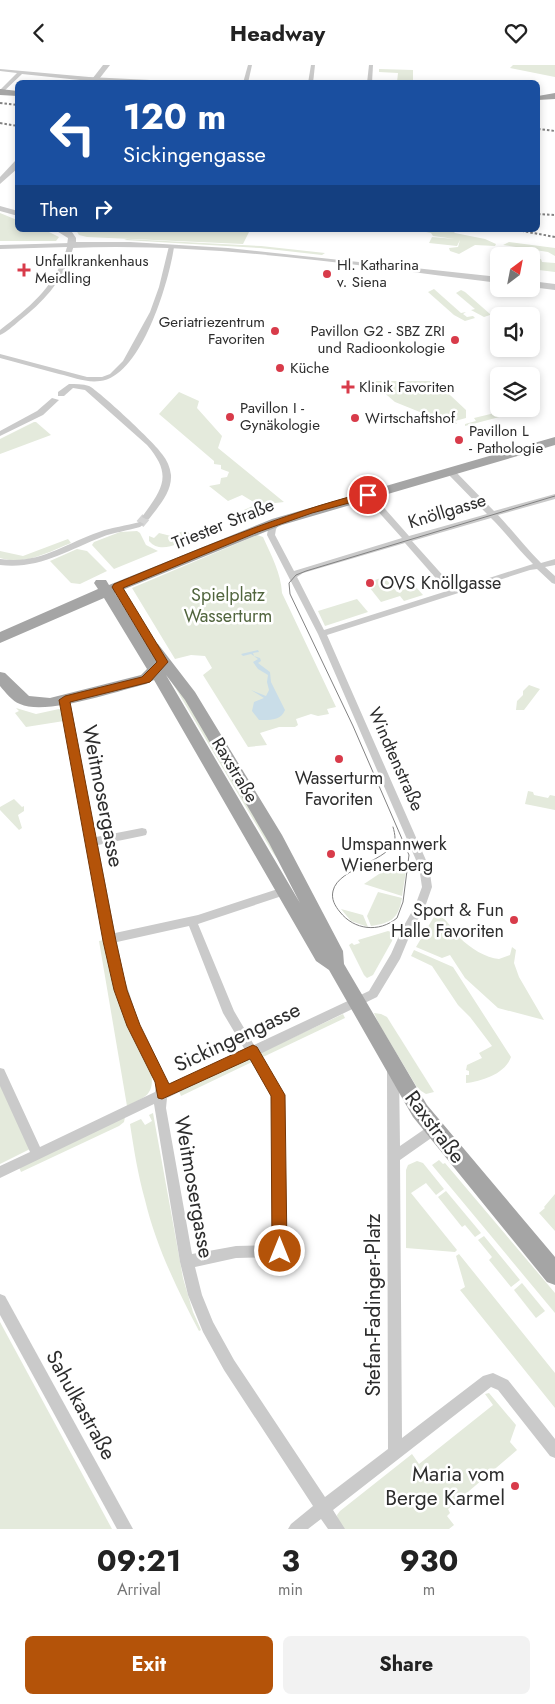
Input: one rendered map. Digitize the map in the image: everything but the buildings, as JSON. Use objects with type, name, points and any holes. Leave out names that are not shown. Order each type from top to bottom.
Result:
[{"type":"main road","points":[[0,92],[15,93]]},
{"type":"main road","points":[[540,99],[555,98]]},
{"type":"main road","name":"Triester Straße","points":[[0,638],[192,545],[302,505],[555,433]]},
{"type":"main road","name":"Triester Straße","points":[[0,626],[277,522],[555,441]]},
{"type":"main road","name":"Raxstraße","points":[[109,585],[155,671],[322,956],[335,965]]},
{"type":"main road","points":[[0,677],[18,696],[26,701],[50,703],[65,700],[155,671]]},
{"type":"main road","name":"Raxstraße","points":[[155,671],[190,696],[276,840],[334,951],[335,965],[420,1111],[433,1130],[555,1274]]},
{"type":"street","points":[[95,80],[107,65]]},
{"type":"street","points":[[246,80],[250,65]]},
{"type":"street","points":[[310,80],[313,65]]},
{"type":"street","points":[[369,80],[371,65]]},
{"type":"street","points":[[0,70],[86,80]]},
{"type":"street","points":[[0,92],[21,72]]},
{"type":"street","points":[[0,182],[15,166]]},
{"type":"street","points":[[0,208],[15,213]]},
{"type":"street","points":[[0,333],[40,301],[62,274],[72,238],[64,232]]},
{"type":"street","points":[[0,247],[105,244],[171,247],[337,260],[490,279]]},
{"type":"street","points":[[0,357],[87,379],[97,380],[118,372],[146,328],[162,294],[167,276],[171,247]]},
{"type":"street","points":[[540,285],[555,287]]},
{"type":"street","points":[[0,434],[40,413],[72,386],[86,388],[159,452],[166,467],[167,486],[162,497],[146,517]]},
{"type":"street","points":[[450,471],[517,540],[520,547],[555,581]]},
{"type":"street","points":[[368,495],[453,592]]},
{"type":"street","name":"Knöllgasse","points":[[292,576],[300,571],[555,495]]},
{"type":"street","name":"Windtenstraße","points":[[277,522],[272,529],[271,535],[322,634],[412,838],[426,875],[427,887],[420,907],[407,929],[396,956],[372,994],[356,1003]]},
{"type":"street","points":[[0,562],[13,566],[32,562],[115,529],[130,528],[140,524]]},
{"type":"street","points":[[322,634],[555,562]]},
{"type":"street","name":"Weitmosergasse","points":[[65,700],[109,939],[121,990],[134,1026],[162,1082],[160,1108],[187,1263],[195,1295],[208,1327],[225,1358],[324,1509]]},
{"type":"street","points":[[92,842],[142,833]]},
{"type":"street","points":[[109,939],[161,930],[227,912],[284,891]]},
{"type":"street","points":[[187,1263],[236,1252],[280,1251],[278,1095],[229,1013],[192,921]]},
{"type":"street","name":"Sickingengasse","points":[[0,1172],[162,1093],[356,1003]]},
{"type":"street","name":"Stefan-Fadinger-Platz","points":[[393,1067],[395,1453]]},
{"type":"street","points":[[0,1073],[36,1154]]},
{"type":"street","points":[[394,1157],[433,1130]]},
{"type":"street","name":"Sahulkastraße","points":[[0,1301],[125,1529]]},
{"type":"street","points":[[296,1529],[482,1384],[492,1380],[503,1385],[555,1451]]},
{"type":"street","points":[[324,1509],[337,1529]]},
{"type":"green space","points":[[513,65],[555,65],[555,77],[510,68]]},
{"type":"green space","points":[[379,69],[413,70],[413,80],[397,80],[398,73],[379,72]]},
{"type":"green space","points":[[0,213],[15,219],[15,232],[49,232],[59,237],[56,241],[0,241]]},
{"type":"green space","points":[[77,232],[249,232],[243,244],[87,237],[79,235]]},
{"type":"green space","points":[[426,232],[454,232],[485,239],[496,244],[495,246],[475,245],[459,254],[450,251],[449,248],[458,247],[460,240],[457,246],[429,243],[432,237],[455,239],[433,236],[431,233]]},
{"type":"green space","points":[[124,240],[261,246],[325,253],[322,255],[260,248]]},
{"type":"green space","points":[[509,242],[555,248],[555,256],[540,251],[540,247],[503,245]]},
{"type":"green space","points":[[540,259],[542,262],[555,263],[555,272],[540,270]]},
{"type":"green space","points":[[434,289],[461,313],[466,312],[463,314],[467,317],[473,316],[475,318],[465,321],[454,315],[428,292]]},
{"type":"green space","points":[[461,290],[465,292],[490,315],[484,317],[471,310],[475,309],[456,293]]},
{"type":"green space","points":[[376,381],[435,381],[466,410],[466,418],[455,421],[457,424],[447,423],[395,402],[374,384]]},
{"type":"green space","points":[[179,392],[199,401],[197,408],[222,436],[218,448],[284,502],[267,504],[246,512],[244,510],[257,504],[242,495],[228,501],[209,486],[220,484],[221,478],[227,477],[229,472],[221,469],[221,465],[214,464],[214,461],[159,414]]},
{"type":"green space","points":[[490,414],[490,417],[500,417],[465,426],[465,424],[476,421],[474,418]]},
{"type":"green space","points":[[34,422],[51,435],[0,454],[0,439]]},
{"type":"green space","points":[[186,530],[193,537],[171,546],[159,547],[149,541],[149,536],[154,538],[159,533],[171,536]]},
{"type":"green space","points":[[137,531],[146,545],[158,551],[114,569],[92,545],[94,542],[120,532]]},
{"type":"green space","name":"Spielplatz Wasserturm","points":[[257,535],[263,537],[278,571],[282,593],[336,707],[327,709],[329,714],[318,716],[311,714],[296,719],[298,725],[295,727],[279,727],[260,733],[267,745],[248,747],[203,675],[212,668],[205,656],[191,655],[175,659],[132,588]]},
{"type":"green space","points":[[68,539],[71,543],[36,557],[18,560],[0,558],[0,551],[23,556]]},
{"type":"green space","points":[[77,549],[87,551],[107,571],[80,584],[71,583],[50,561]]},
{"type":"green space","points":[[384,577],[397,592],[415,586],[423,595],[404,601],[400,596],[381,602],[366,583]]},
{"type":"green space","points":[[357,599],[368,612],[325,626],[318,611]]},
{"type":"green space","points":[[172,682],[179,687],[284,868],[273,853]]},
{"type":"green space","points":[[529,685],[540,689],[524,710],[516,710],[517,701]]},
{"type":"green space","points":[[16,708],[36,714],[59,709],[62,710],[64,721],[26,727],[15,713],[19,711]]},
{"type":"green space","points":[[528,791],[533,792],[534,795],[548,798],[550,795],[555,796],[555,810],[525,804]]},
{"type":"green space","points":[[14,799],[22,807],[24,806],[24,811],[18,815],[22,828],[19,830],[0,810],[0,807]]},
{"type":"green space","points":[[394,864],[407,865],[402,896],[364,884]]},
{"type":"green space","points":[[378,892],[402,898],[398,911],[392,919],[388,922],[371,926],[367,916]]},
{"type":"green space","points":[[341,909],[363,915],[368,927],[351,921]]},
{"type":"green space","points":[[435,915],[443,918],[464,942],[484,955],[499,959],[510,955],[512,947],[516,950],[514,963],[519,977],[544,1020],[498,1008],[465,978],[450,955],[442,958],[416,947]]},
{"type":"green space","points":[[388,931],[394,933],[392,941],[373,975],[367,978],[349,945],[360,943],[358,940]]},
{"type":"green space","points":[[104,940],[113,978],[151,1072],[150,1090],[144,1097],[127,1106],[99,941]]},
{"type":"green space","points":[[414,950],[453,967],[511,1057],[504,1068],[492,1076],[466,1083],[466,1075],[469,1075],[469,1071],[466,1070],[467,1065],[482,1058],[479,1053],[492,1046],[470,1017],[458,1005],[432,966],[411,956]]},
{"type":"green space","points":[[374,1013],[387,1017],[434,1092],[426,1094],[418,1089]]},
{"type":"green space","points":[[343,1014],[345,1018],[263,1057],[260,1053]]},
{"type":"green space","points":[[249,1058],[252,1062],[181,1096],[179,1091]]},
{"type":"green space","points":[[0,1084],[30,1149],[0,1164]]},
{"type":"green space","points":[[153,1113],[183,1278],[193,1312],[201,1330],[199,1331],[161,1251],[138,1172],[130,1124],[141,1119],[145,1125],[152,1121],[149,1115]]},
{"type":"green space","points":[[125,1117],[124,1122],[119,1126],[21,1172],[19,1167]]},
{"type":"green space","points":[[439,1160],[443,1164],[445,1163],[555,1293],[555,1313],[432,1165]]},
{"type":"green space","points":[[417,1161],[423,1163],[444,1189],[436,1195],[426,1183],[411,1193],[457,1250],[455,1252],[406,1248],[406,1170],[408,1165]]},
{"type":"green space","points":[[446,1191],[481,1233],[475,1237],[465,1225],[462,1227],[438,1197]]},
{"type":"green space","points":[[555,1194],[555,1231],[539,1213]]},
{"type":"green space","points":[[484,1236],[520,1280],[511,1287],[489,1260],[492,1257],[478,1240]]},
{"type":"green space","points":[[459,1254],[555,1373],[555,1408],[460,1290],[465,1287],[456,1256]]},
{"type":"green space","points":[[522,1283],[545,1311],[536,1318],[514,1290]]},
{"type":"green space","points":[[0,1322],[112,1529],[0,1529]]},
{"type":"green space","points":[[489,1393],[516,1425],[510,1442],[517,1450],[448,1509],[450,1513],[447,1516],[454,1525],[449,1529],[343,1529],[337,1515],[340,1511],[412,1454],[419,1464],[493,1405],[485,1394]]},
{"type":"water","points":[[258,650],[259,652],[253,653],[254,656],[260,658],[261,661],[258,663],[270,672],[271,682],[285,710],[278,718],[259,720],[252,711],[254,702],[264,698],[251,690],[266,696],[269,690],[268,675],[258,669],[253,662],[258,659],[251,654],[243,656],[241,654]]},
{"type":"tunnel","points":[[140,524],[146,517]]},
{"type":"tram line","points":[[393,827],[395,838],[392,846],[376,859],[345,876],[337,883],[333,891],[333,900],[338,910],[352,923],[359,926],[382,926],[397,918],[403,902],[409,855],[353,726],[290,594],[289,583],[296,575],[306,571],[555,496]]},
{"type":"railway","points":[[0,103],[15,105]]},
{"type":"railway","points":[[0,123],[15,126]]},
{"type":"railway","points":[[540,129],[555,131]]},
{"type":"railway","points":[[540,214],[555,215]]},
{"type":"railway","points":[[528,232],[555,237]]},
{"type":"place","name":"Unfallkrankenhaus Meidling","points":[[24,270]]},
{"type":"place","name":"Hl. Katharina v. Siena","points":[[327,274]]},
{"type":"place","name":"Geriatriezentrum Favoriten","points":[[275,331]]},
{"type":"place","name":"Pavillon G2 - SBZ ZRI und Radioonkologie","points":[[455,340]]},
{"type":"place","name":"Küche","points":[[280,368]]},
{"type":"place","name":"Klinik Favoriten","points":[[348,387]]},
{"type":"place","name":"Pavillon I - Gynäkologie","points":[[230,417]]},
{"type":"place","name":"Wirtschaftshof","points":[[355,418]]},
{"type":"place","name":"Pavillon L - Pathologie","points":[[459,440]]},
{"type":"place","name":"OVS Knöllgasse","points":[[370,583]]},
{"type":"place","name":"Wasserturm Favoriten","points":[[339,759]]},
{"type":"place","name":"Umspannwerk Wienerberg","points":[[331,854]]},
{"type":"place","name":"Sport & Fun Halle Favoriten","points":[[514,920]]},
{"type":"place","name":"Maria vom Berge Karmel","points":[[515,1486]]},
{"type":"route","points":[[280,1251],[278,1095],[253,1051],[162,1093],[162,1082],[134,1026],[121,990],[109,941],[65,700],[146,679],[163,662],[117,587],[254,530],[309,511],[368,495]]}]
